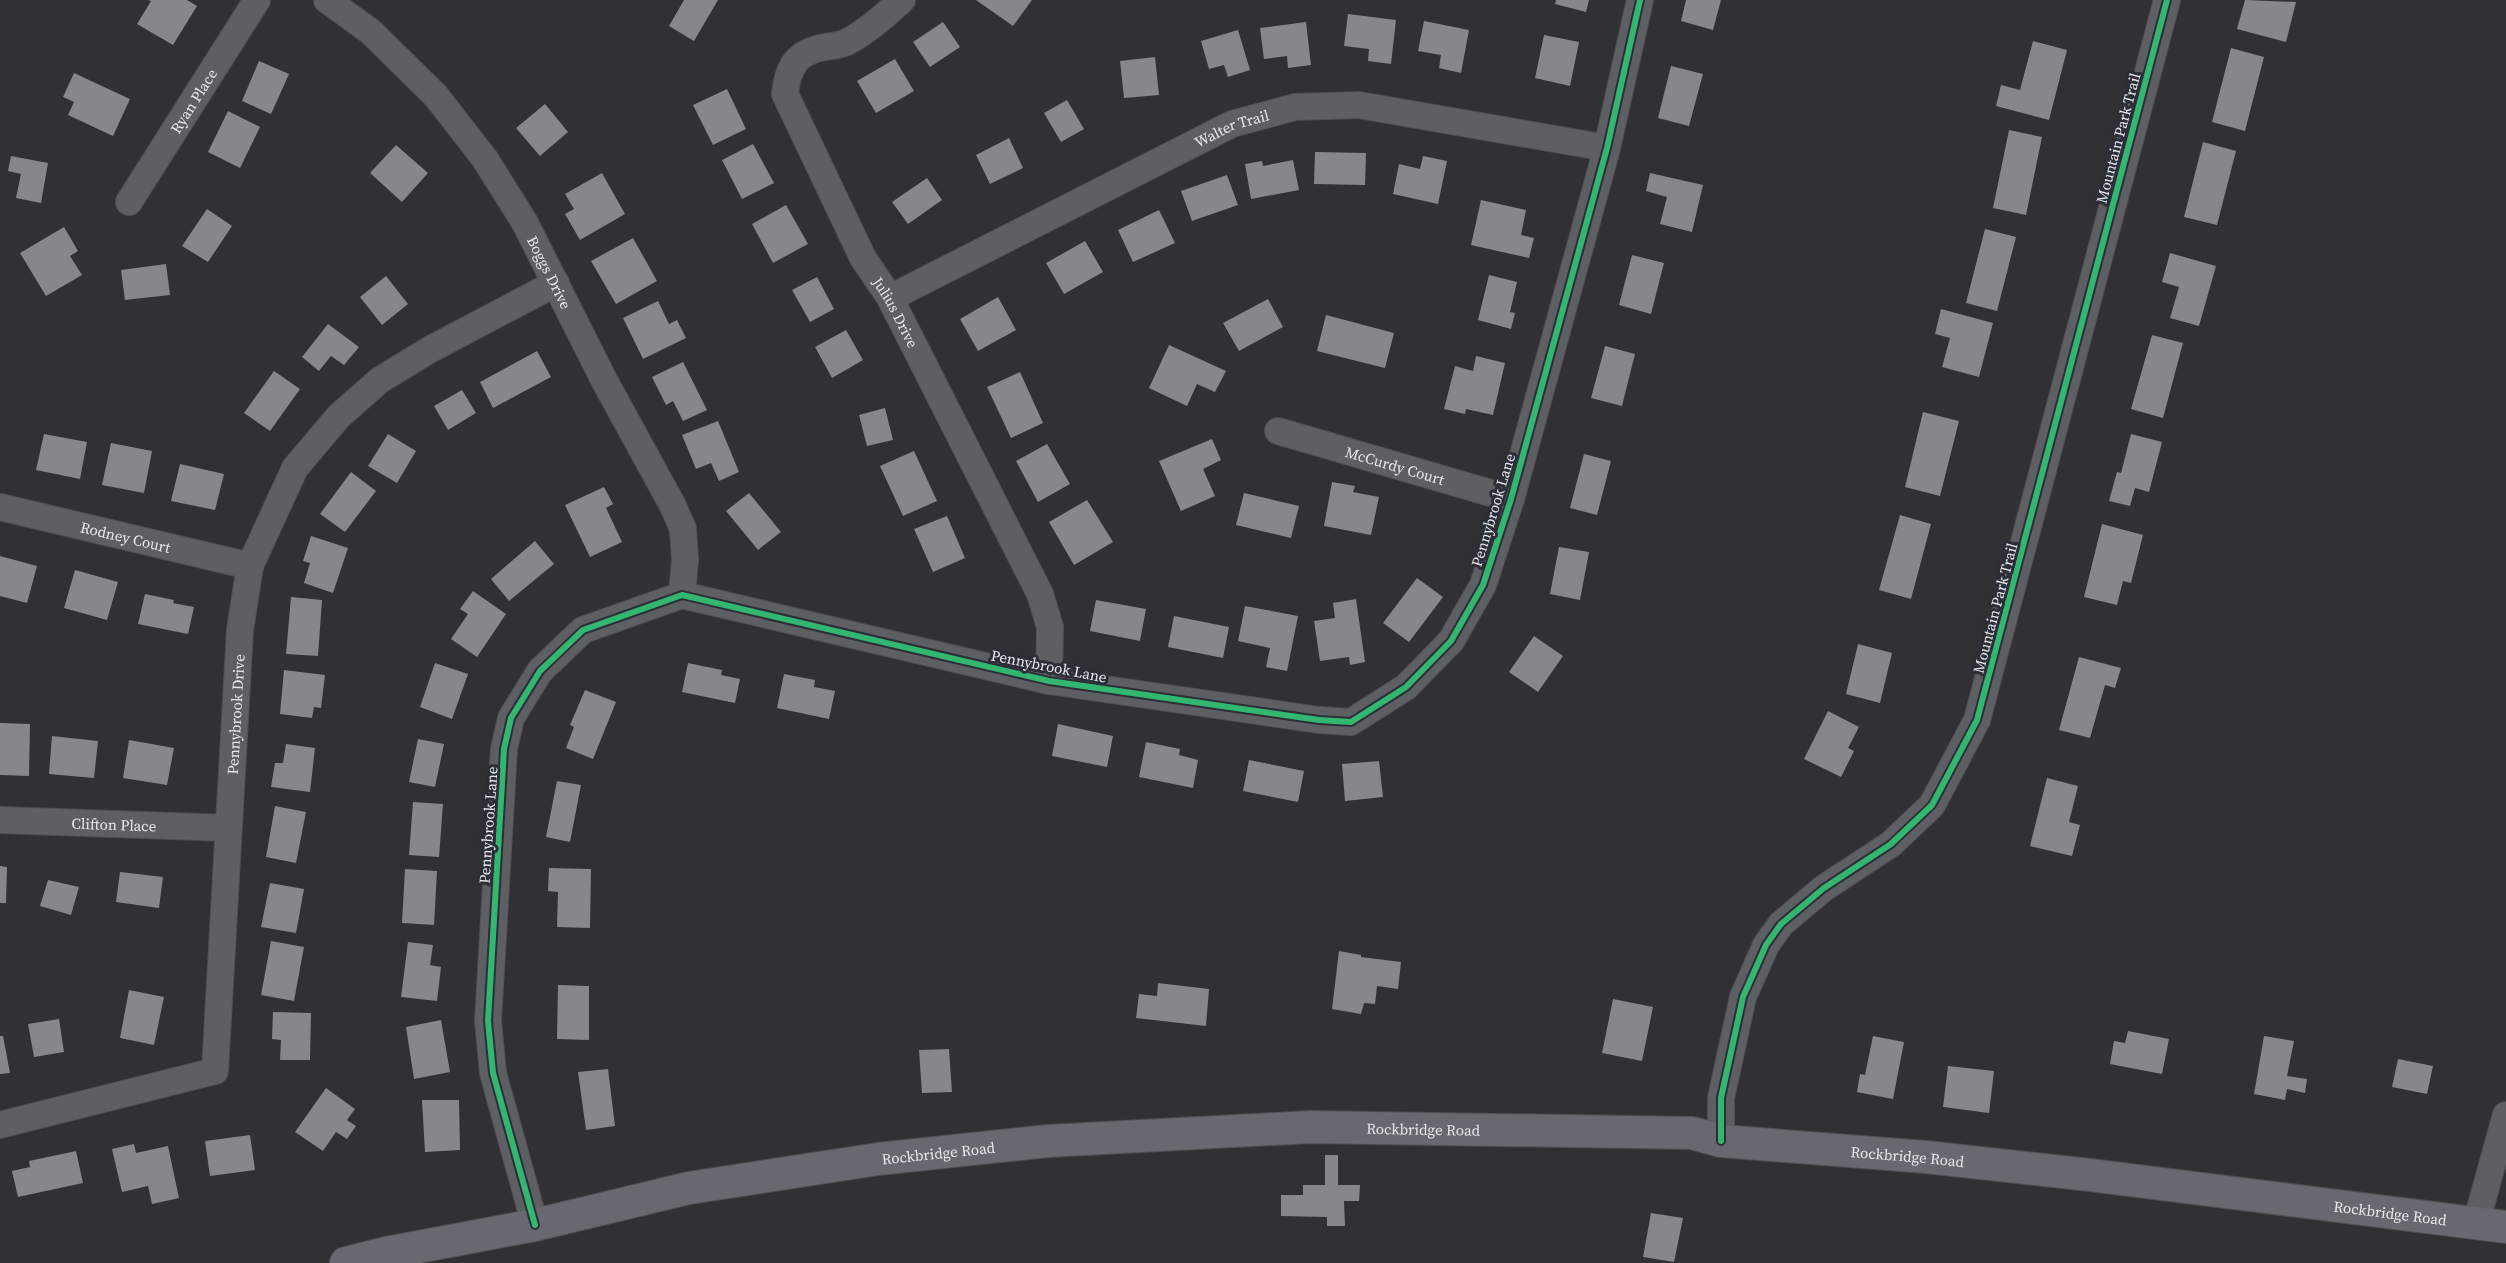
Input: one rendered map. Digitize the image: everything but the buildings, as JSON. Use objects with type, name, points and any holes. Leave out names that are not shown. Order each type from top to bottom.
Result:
[{"type":"main road","name":"Rockbridge Road","points":[[346,1263],[387,1258],[689,1188],[878,1159],[1048,1142],[1311,1127],[1692,1133],[1721,1141],[1985,1163],[2491,1225]]},
{"type":"street","name":"Ryan Place","points":[[129,202],[256,0]]},
{"type":"street","name":"Boggs Drive","points":[[327,0],[371,32],[435,96],[485,159],[525,223],[604,380],[674,506],[683,529],[685,560],[682,595]]},
{"type":"street","name":"Julius Drive","points":[[902,0],[871,27],[845,44],[813,49],[794,61],[787,76],[785,94],[863,258],[890,298],[1040,594],[1050,627],[1049,681]]},
{"type":"street","name":"Pennybrook Lane","points":[[535,1225],[493,1073],[488,1021],[504,749],[511,718],[540,671],[583,630],[682,595],[1049,681],[1319,720],[1351,722],[1406,687],[1451,641],[1483,585],[1511,500],[1607,148],[1640,0]]},
{"type":"street","name":"Mountain Park Trail","points":[[1721,1141],[1721,1098],[1743,997],[1766,945],[1780,924],[1824,888],[1891,844],[1932,805],[1977,720],[2167,0]]},
{"type":"street","name":"Walter Trail","points":[[890,298],[1232,124],[1295,107],[1359,105],[1607,148]]},
{"type":"street","name":"Pennybrook Drive","points":[[0,1125],[215,1071],[240,630],[250,566],[295,468],[339,416],[380,380],[430,349],[556,283]]},
{"type":"street","name":"McCurdy Court","points":[[1278,430],[1511,500]]},
{"type":"street","name":"Rodney Court","points":[[0,507],[250,566]]},
{"type":"street","name":"Clifton Place","points":[[0,820],[228,828]]},
{"type":"street","points":[[2491,1225],[2506,1115]]},
{"type":"cycle path","points":[[535,1225],[493,1073],[488,1021],[504,749],[511,718],[540,671],[583,630],[682,595],[1049,681],[1319,720],[1351,722],[1406,687],[1451,641],[1483,585],[1511,499],[1607,148],[1640,0]]},
{"type":"cycle path","points":[[1721,1141],[1721,1098],[1743,997],[1766,945],[1781,924],[1824,888],[1891,844],[1932,805],[1977,720],[2167,0]]}]
